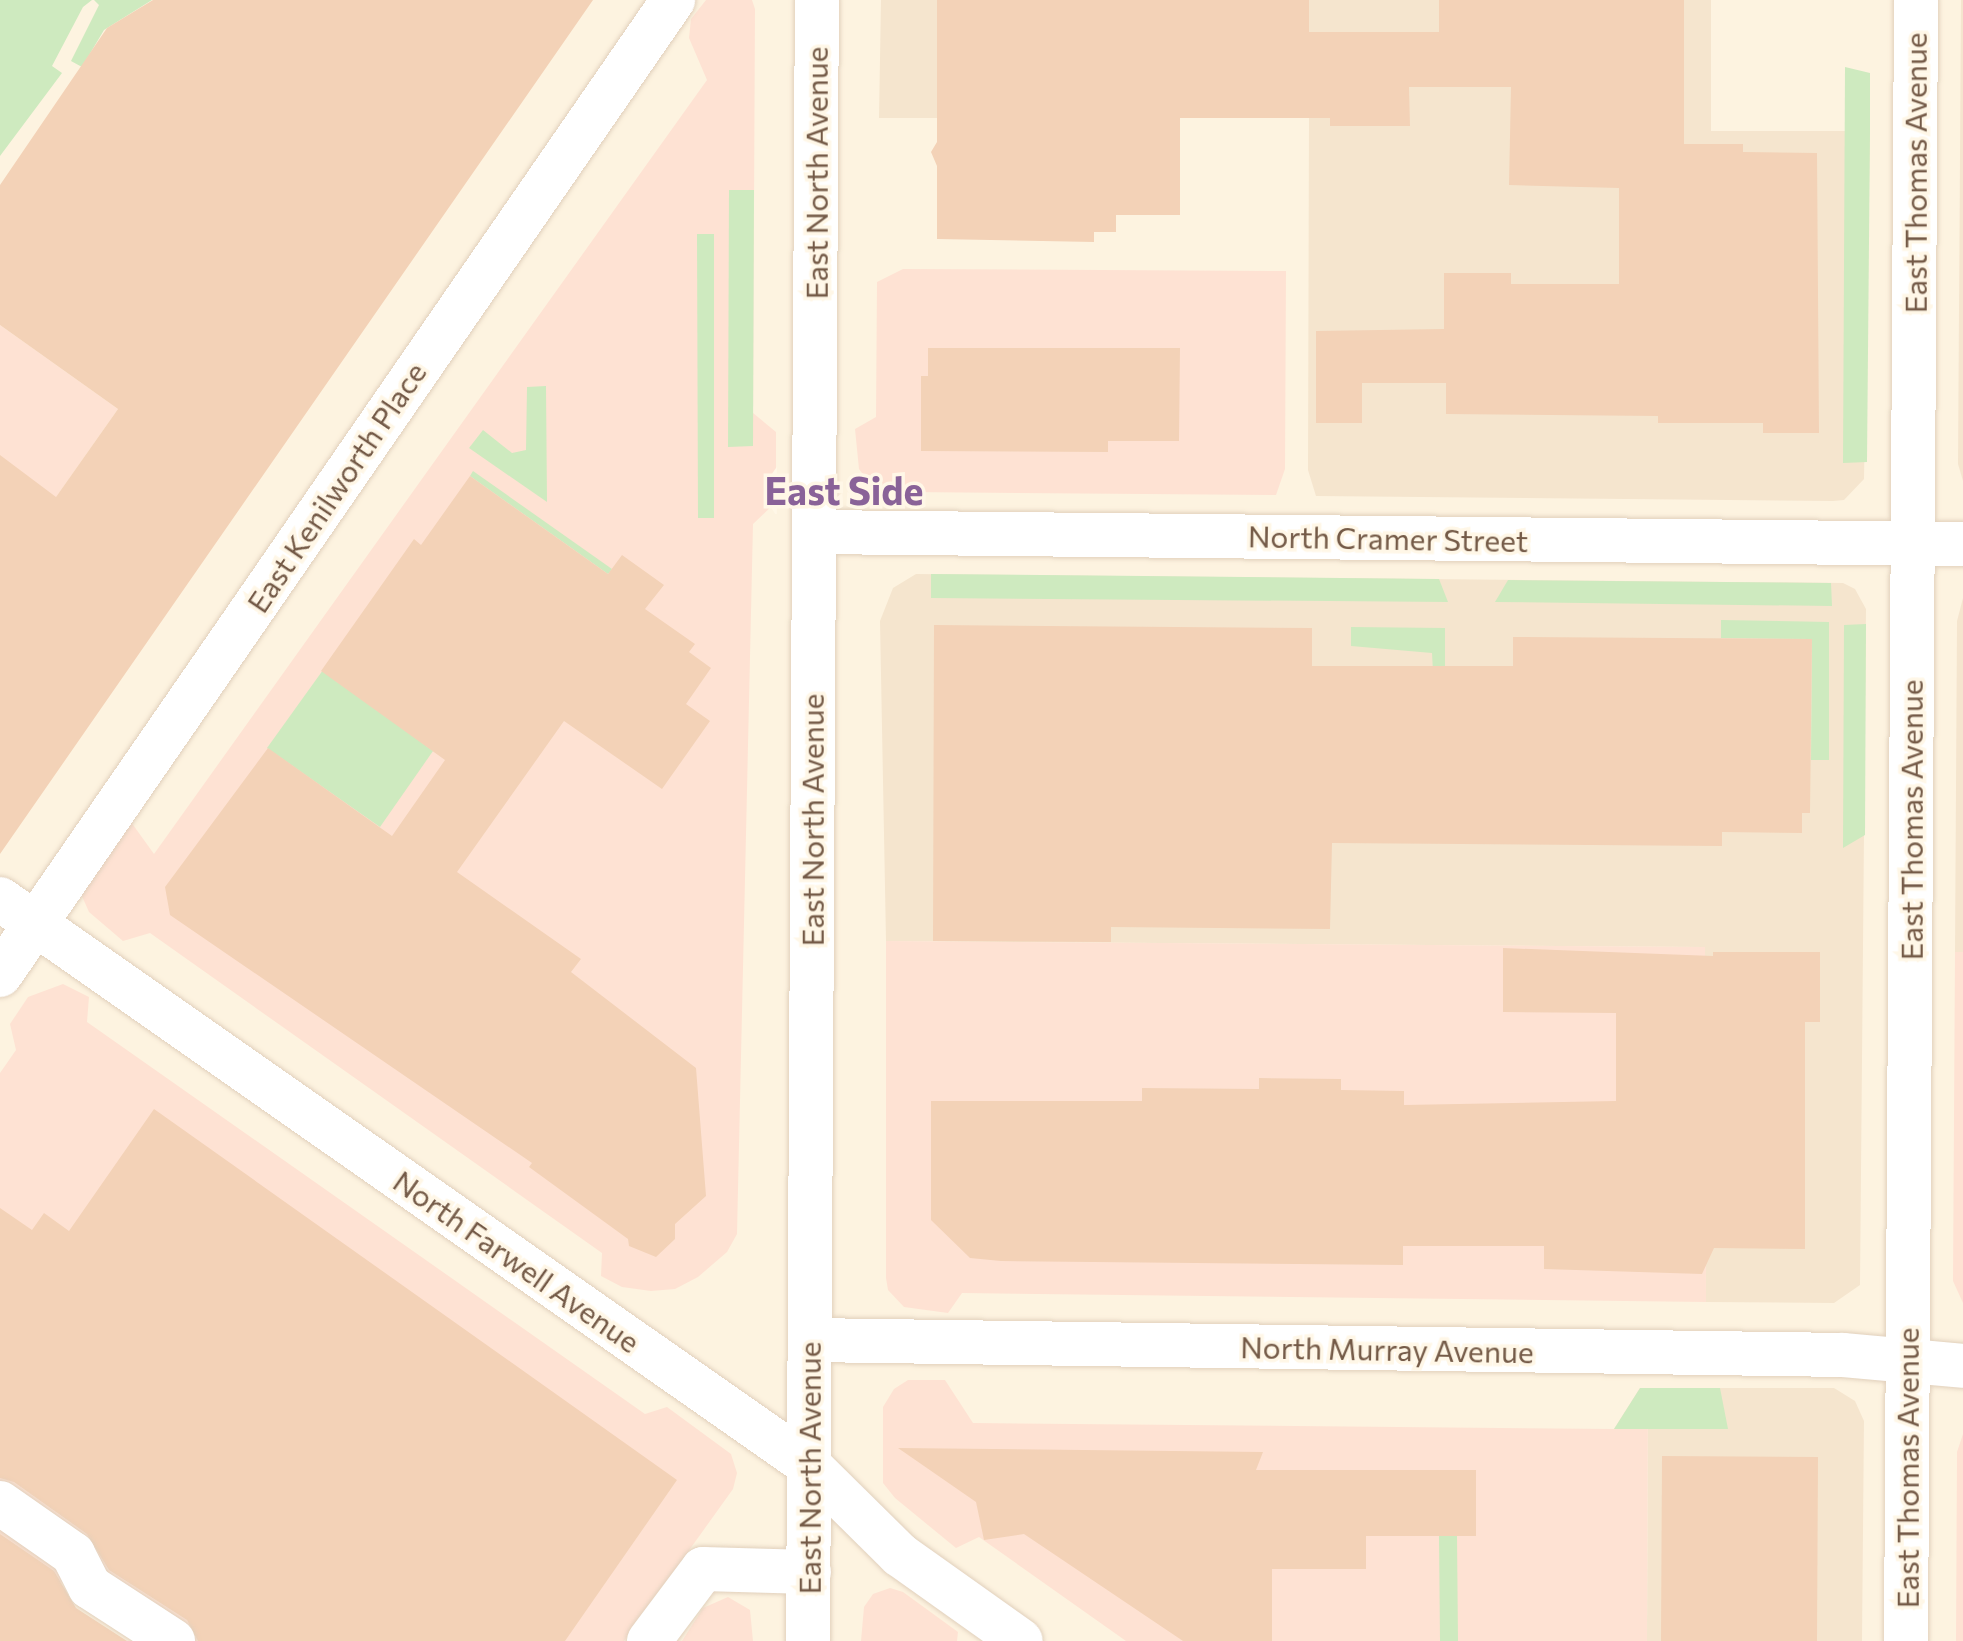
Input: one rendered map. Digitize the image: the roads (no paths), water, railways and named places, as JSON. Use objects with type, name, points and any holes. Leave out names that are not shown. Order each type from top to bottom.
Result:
[{"type":"street","name":"East Kenilworth Place","points":[[0,975],[673,0]]},
{"type":"street","name":"East North Avenue","points":[[808,1641],[817,0]]},
{"type":"street","name":"East Thomas Avenue","points":[[1906,1641],[1916,0]]},
{"type":"street","name":"North Cramer Street","points":[[814,532],[1963,544]]},
{"type":"street","name":"North Farwell Avenue","points":[[0,899],[809,1465],[900,1555],[1021,1641]]},
{"type":"street","name":"North Murray Avenue","points":[[810,1340],[1828,1354],[1963,1366]]},
{"type":"street","points":[[0,1503],[73,1554],[90,1587],[173,1641]]},
{"type":"street","points":[[649,1641],[703,1569],[809,1572]]},
{"type":"district","name":"East Side","points":[[844,490]]}]
